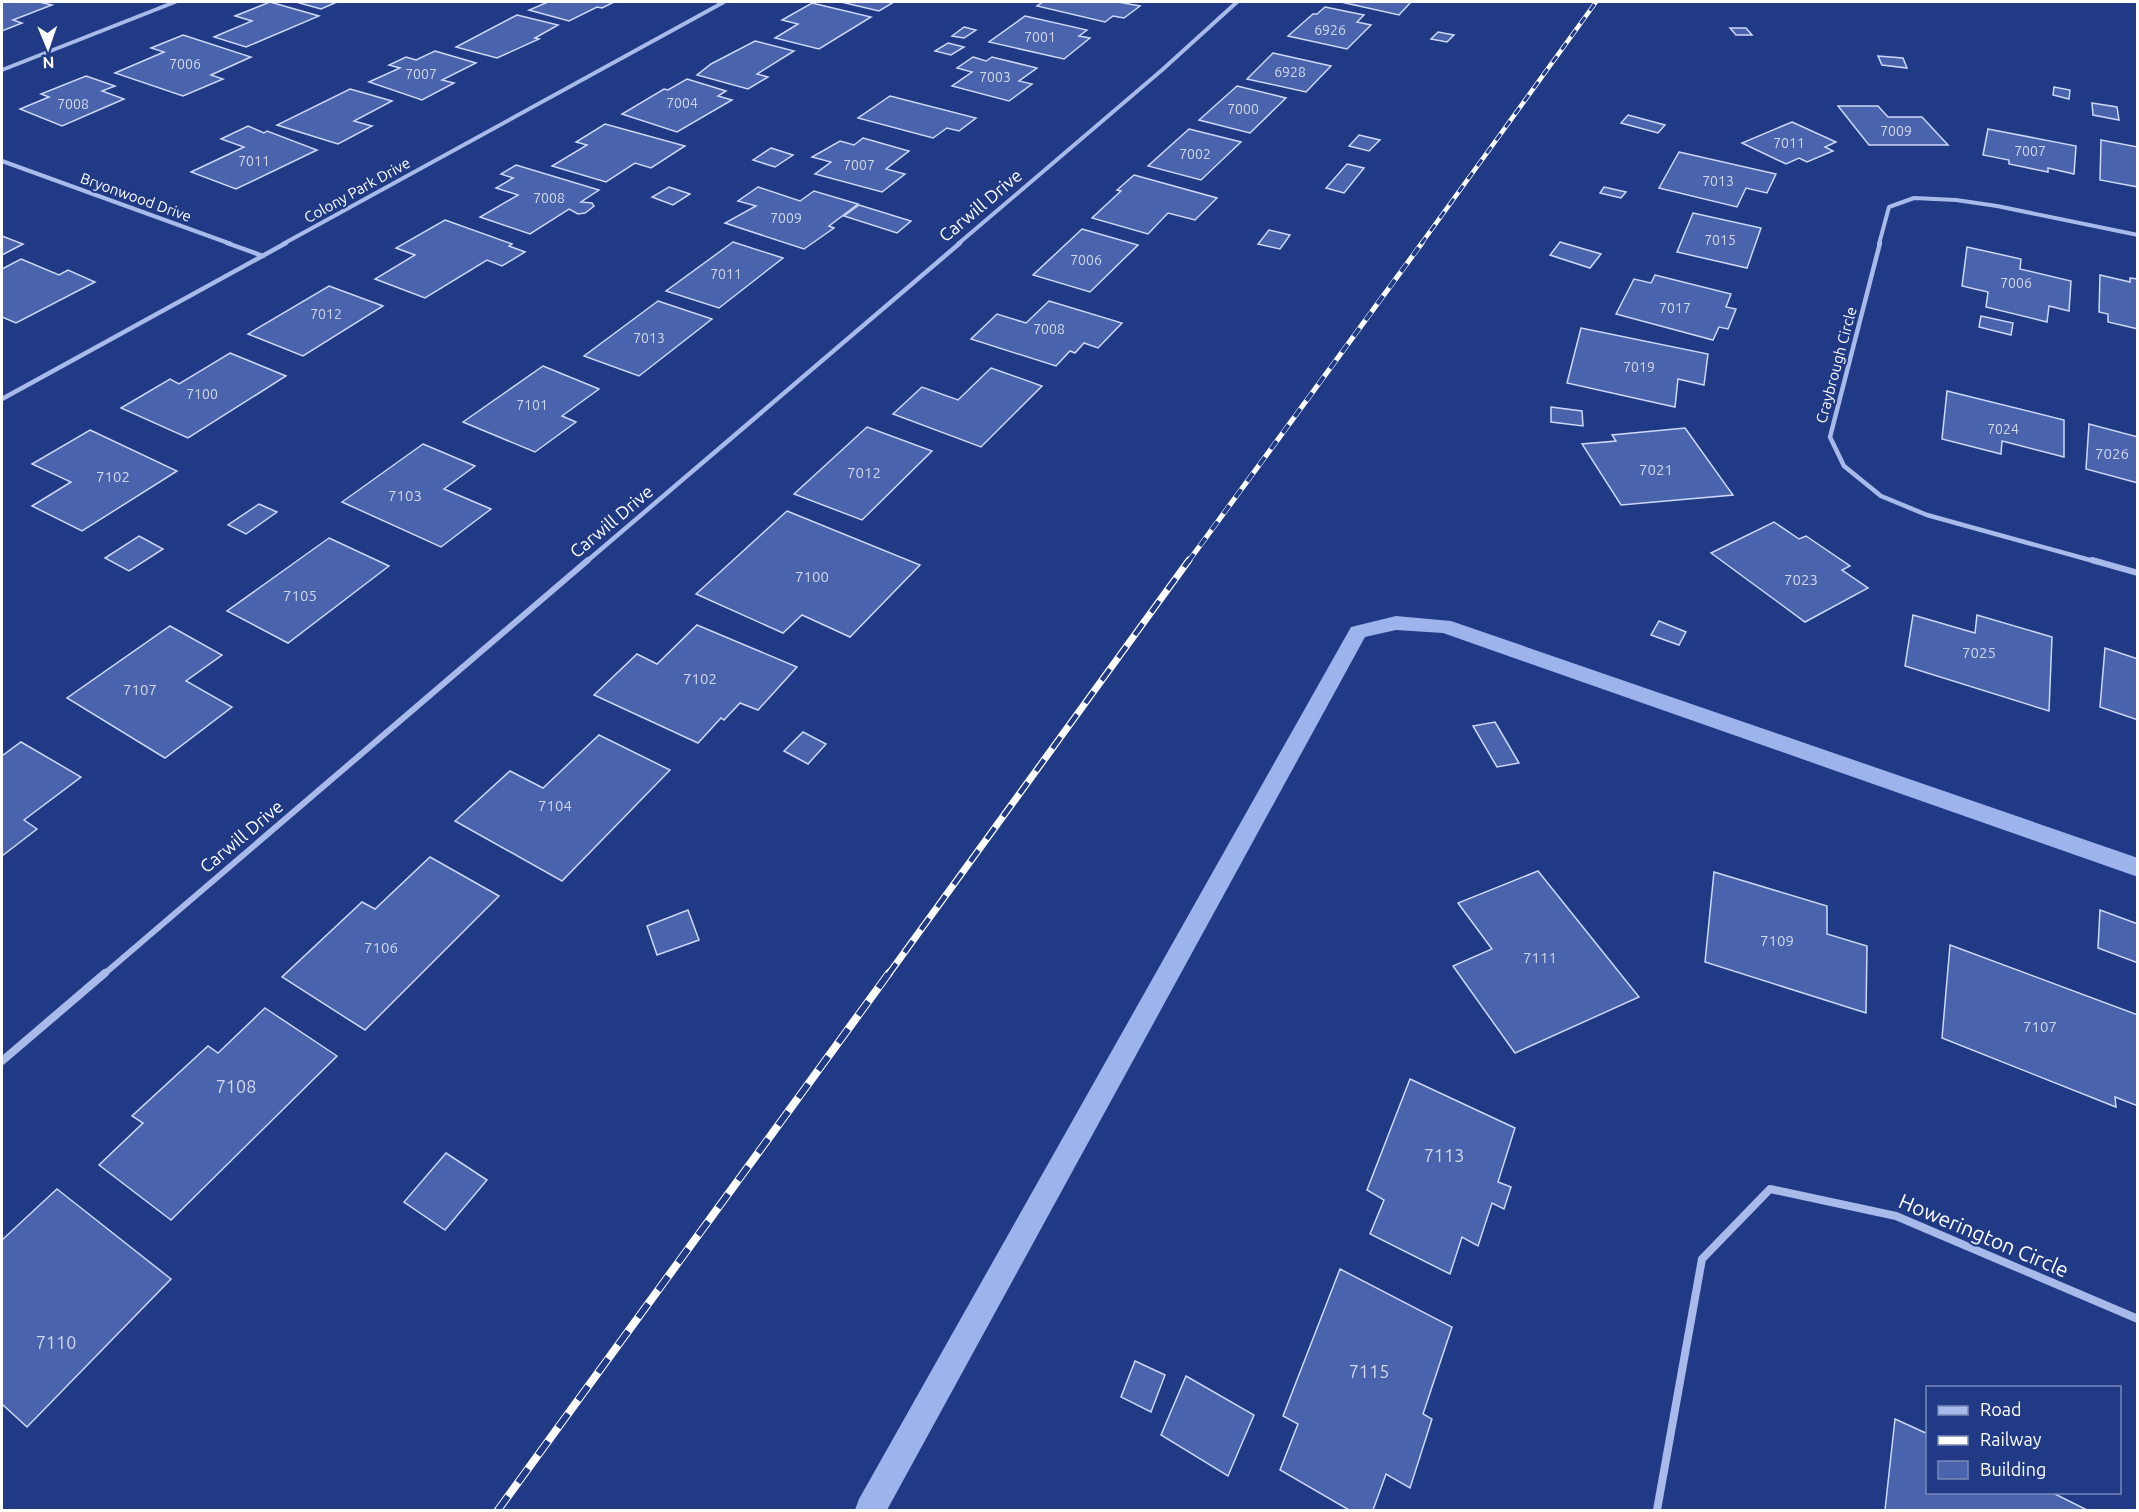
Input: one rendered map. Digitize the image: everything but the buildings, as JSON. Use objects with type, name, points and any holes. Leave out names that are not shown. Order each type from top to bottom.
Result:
[{"type":"street","points":[[2,70],[175,2]]},
{"type":"street","name":"Colony Park Drive","points":[[2,399],[724,2]]},
{"type":"street","name":"Carwill Drive","points":[[2,1061],[1162,70],[1237,2]]},
{"type":"street","name":"Bryonwood Drive","points":[[2,161],[262,256]]},
{"type":"street","name":"Craybrough Circle","points":[[2138,236],[1996,206],[1956,200],[1914,198],[1889,207],[1830,437],[1844,466],[1881,496],[1927,515],[2138,573]]},
{"type":"street","name":"Howerington Circle","points":[[1657,1510],[1702,1259],[1770,1189],[1896,1216],[2138,1319]]},
{"type":"waterway","points":[[870,1510],[1358,632],[1396,623],[1444,626],[2138,868]]},
{"type":"railway","points":[[1421,244],[1596,2]]},
{"type":"railway","points":[[1188,562],[1422,243]]},
{"type":"railway","points":[[888,975],[1189,560]]},
{"type":"railway","points":[[498,1510],[889,973]]}]
